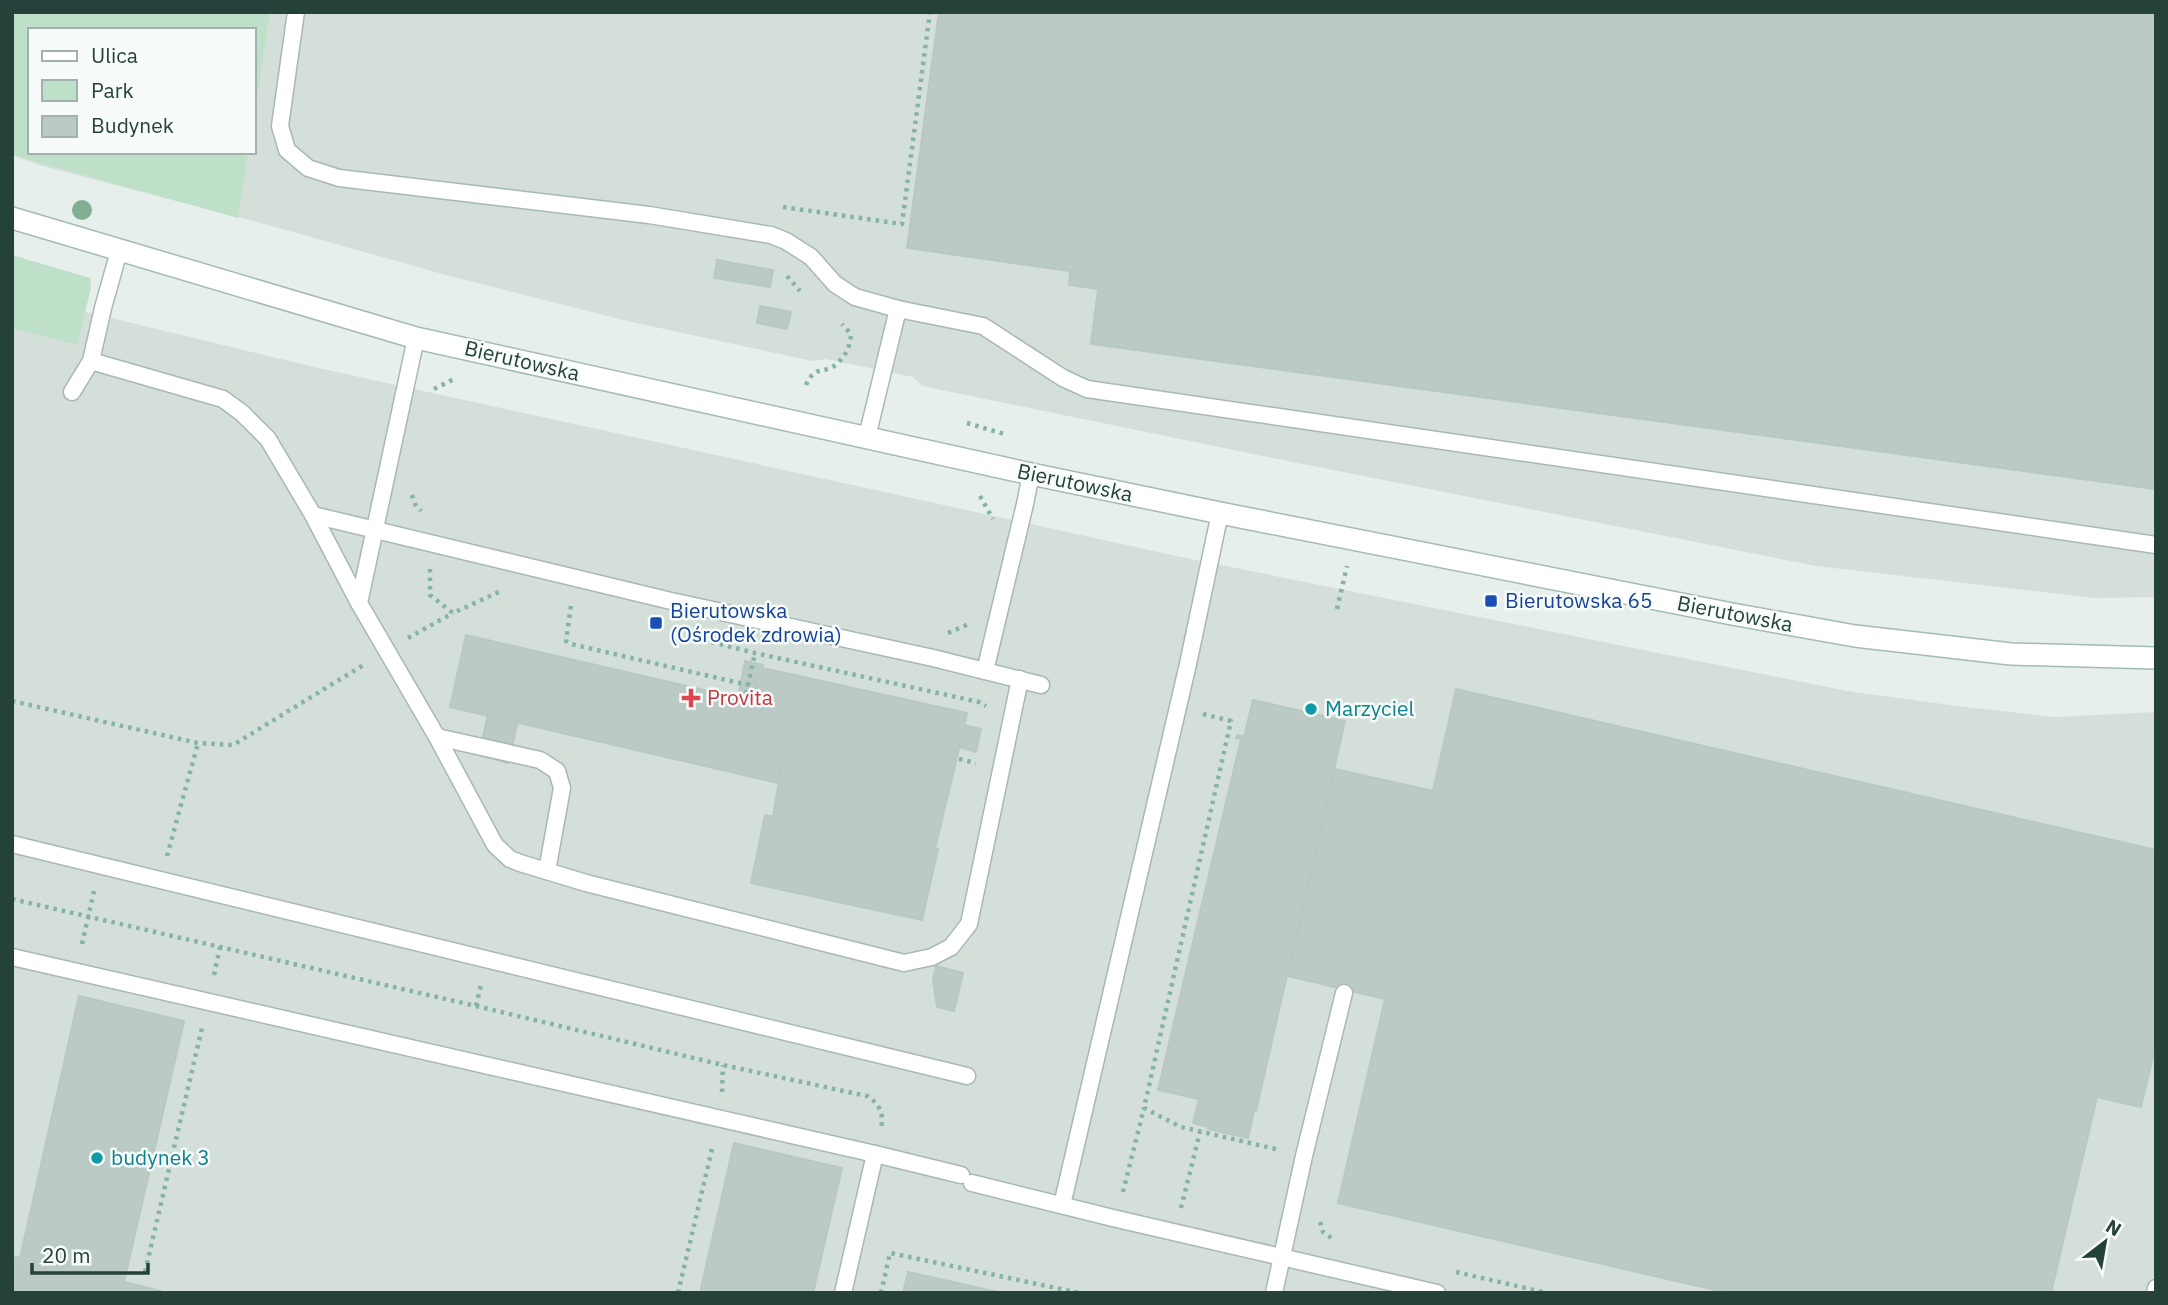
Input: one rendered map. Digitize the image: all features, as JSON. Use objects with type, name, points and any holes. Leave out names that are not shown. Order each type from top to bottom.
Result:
[{"type":"street","name":"Bierutowska","points":[[12,218],[416,338],[1220,513],[1855,636],[2011,654],[2156,658]]},
{"type":"lane","points":[[296,12],[280,126],[287,150],[308,168],[339,178],[649,215],[771,235],[811,257],[827,276],[845,291],[867,301],[898,309],[983,326],[1063,379],[1087,389],[2156,545]]},
{"type":"lane","points":[[72,392],[91,361],[119,251]]},
{"type":"lane","points":[[867,437],[898,309]]},
{"type":"lane","points":[[359,603],[416,338]]},
{"type":"lane","points":[[91,361],[223,399],[243,413],[268,439],[313,515],[359,603],[437,737],[495,845],[510,859],[547,871],[904,963],[932,957],[951,947],[969,924],[1020,679]]},
{"type":"lane","points":[[985,671],[1031,474]]},
{"type":"lane","points":[[1062,1205],[1188,664],[1220,513]]},
{"type":"lane","points":[[313,515],[671,601],[933,658],[1041,685]]},
{"type":"lane","points":[[437,737],[540,760],[557,771],[562,788],[547,871]]},
{"type":"lane","points":[[12,844],[967,1076]]},
{"type":"lane","points":[[12,957],[875,1154],[1117,1219],[1437,1293]]},
{"type":"lane","points":[[1274,1293],[1344,993]]},
{"type":"lane","points":[[842,1293],[875,1154]]},
{"type":"path","points":[[775,206],[902,224],[930,12]]},
{"type":"path","points":[[779,268],[804,295]]},
{"type":"path","points":[[806,385],[814,373],[831,369],[837,364],[851,343],[851,334],[847,328],[833,318]]},
{"type":"path","points":[[980,496],[993,520]]},
{"type":"path","points":[[1337,609],[1347,566]]},
{"type":"path","points":[[571,606],[566,641],[571,644],[748,685]]},
{"type":"path","points":[[12,701],[198,743],[233,746],[386,650],[453,614]]},
{"type":"path","points":[[929,691],[938,635],[957,631],[974,618]]},
{"type":"path","points":[[746,694],[755,653]]},
{"type":"path","points":[[1117,1219],[1231,721],[1177,707]]},
{"type":"path","points":[[161,881],[198,743]]},
{"type":"path","points":[[76,972],[100,866]]},
{"type":"path","points":[[12,900],[867,1096],[875,1101],[883,1119],[875,1154]]},
{"type":"path","points":[[145,1272],[220,947]]},
{"type":"path","points":[[678,1293],[720,1118],[723,1065]]},
{"type":"path","points":[[1144,1108],[1181,1127],[1304,1156]]},
{"type":"path","points":[[1181,1209],[1200,1132]]},
{"type":"path","points":[[1319,1219],[1323,1232],[1339,1244]]},
{"type":"path","points":[[881,1293],[890,1253],[1080,1293]]},
{"type":"path","points":[[1443,1269],[1547,1293]]},
{"type":"shaded area","points":[[12,12],[2156,12],[2156,597],[2095,598],[1816,566],[1263,456],[922,386],[913,377],[826,359],[812,361],[627,321],[42,166],[12,155]]},
{"type":"shaded area","points":[[12,294],[314,367],[1181,557],[1847,691],[2055,717],[2156,712],[2156,1293],[12,1293]]},
{"type":"green space","points":[[12,12],[270,12],[256,104],[256,28],[28,28],[28,154],[248,154],[238,218],[12,155]]},
{"type":"green space","points":[[12,255],[90,278],[91,288],[77,345],[12,328]]},
{"type":"building","points":[[939,12],[2156,12],[2156,489],[1091,344],[1098,289],[1069,285],[1070,271],[907,248]]},
{"type":"building","points":[[717,260],[773,270],[770,287],[714,278]]},
{"type":"building","points":[[760,306],[791,312],[787,329],[757,323]]},
{"type":"building","points":[[466,635],[752,701],[744,738],[785,747],[778,783],[450,707]]},
{"type":"building","points":[[745,661],[763,665],[759,667],[752,701],[738,697]]},
{"type":"building","points":[[759,667],[967,713],[951,783],[744,738]]},
{"type":"building","points":[[1456,689],[2156,850],[2156,1044],[2141,1107],[2097,1097],[2051,1293],[1728,1293],[1338,1203],[1400,934],[1303,911],[1335,769],[1433,791]]},
{"type":"building","points":[[1253,700],[1345,721],[1248,1138],[1193,1123],[1199,1099],[1158,1090],[1241,739],[1236,738],[1237,735],[1244,737]]},
{"type":"building","points":[[488,714],[518,721],[508,763],[479,755]]},
{"type":"building","points":[[964,725],[981,729],[976,752],[959,747]]},
{"type":"building","points":[[785,747],[951,783],[935,848],[773,816]]},
{"type":"building","points":[[765,815],[938,849],[922,920],[751,883]]},
{"type":"building","points":[[1303,911],[1400,934],[1385,999],[1288,976]]},
{"type":"building","points":[[936,966],[963,973],[954,1011],[937,1007],[933,980]]},
{"type":"building","name":"budynek 3","points":[[79,996],[184,1021],[124,1282],[161,1293],[12,1293],[12,1256],[20,1258]]},
{"type":"building","points":[[734,1143],[842,1168],[813,1293],[700,1293]]},
{"type":"building","points":[[908,1272],[1002,1293],[903,1293]]},
{"type":"place","name":"Bierutowska 65","points":[[1491,601]]},
{"type":"place","name":"Bierutowska (Ośrodek zdrowia)","points":[[656,623]]},
{"type":"place","name":"Provita","points":[[691,698]]},
{"type":"place","name":"Marzyciel","points":[[1311,709]]},
{"type":"place","name":"budynek 3","points":[[97,1158]]}]
